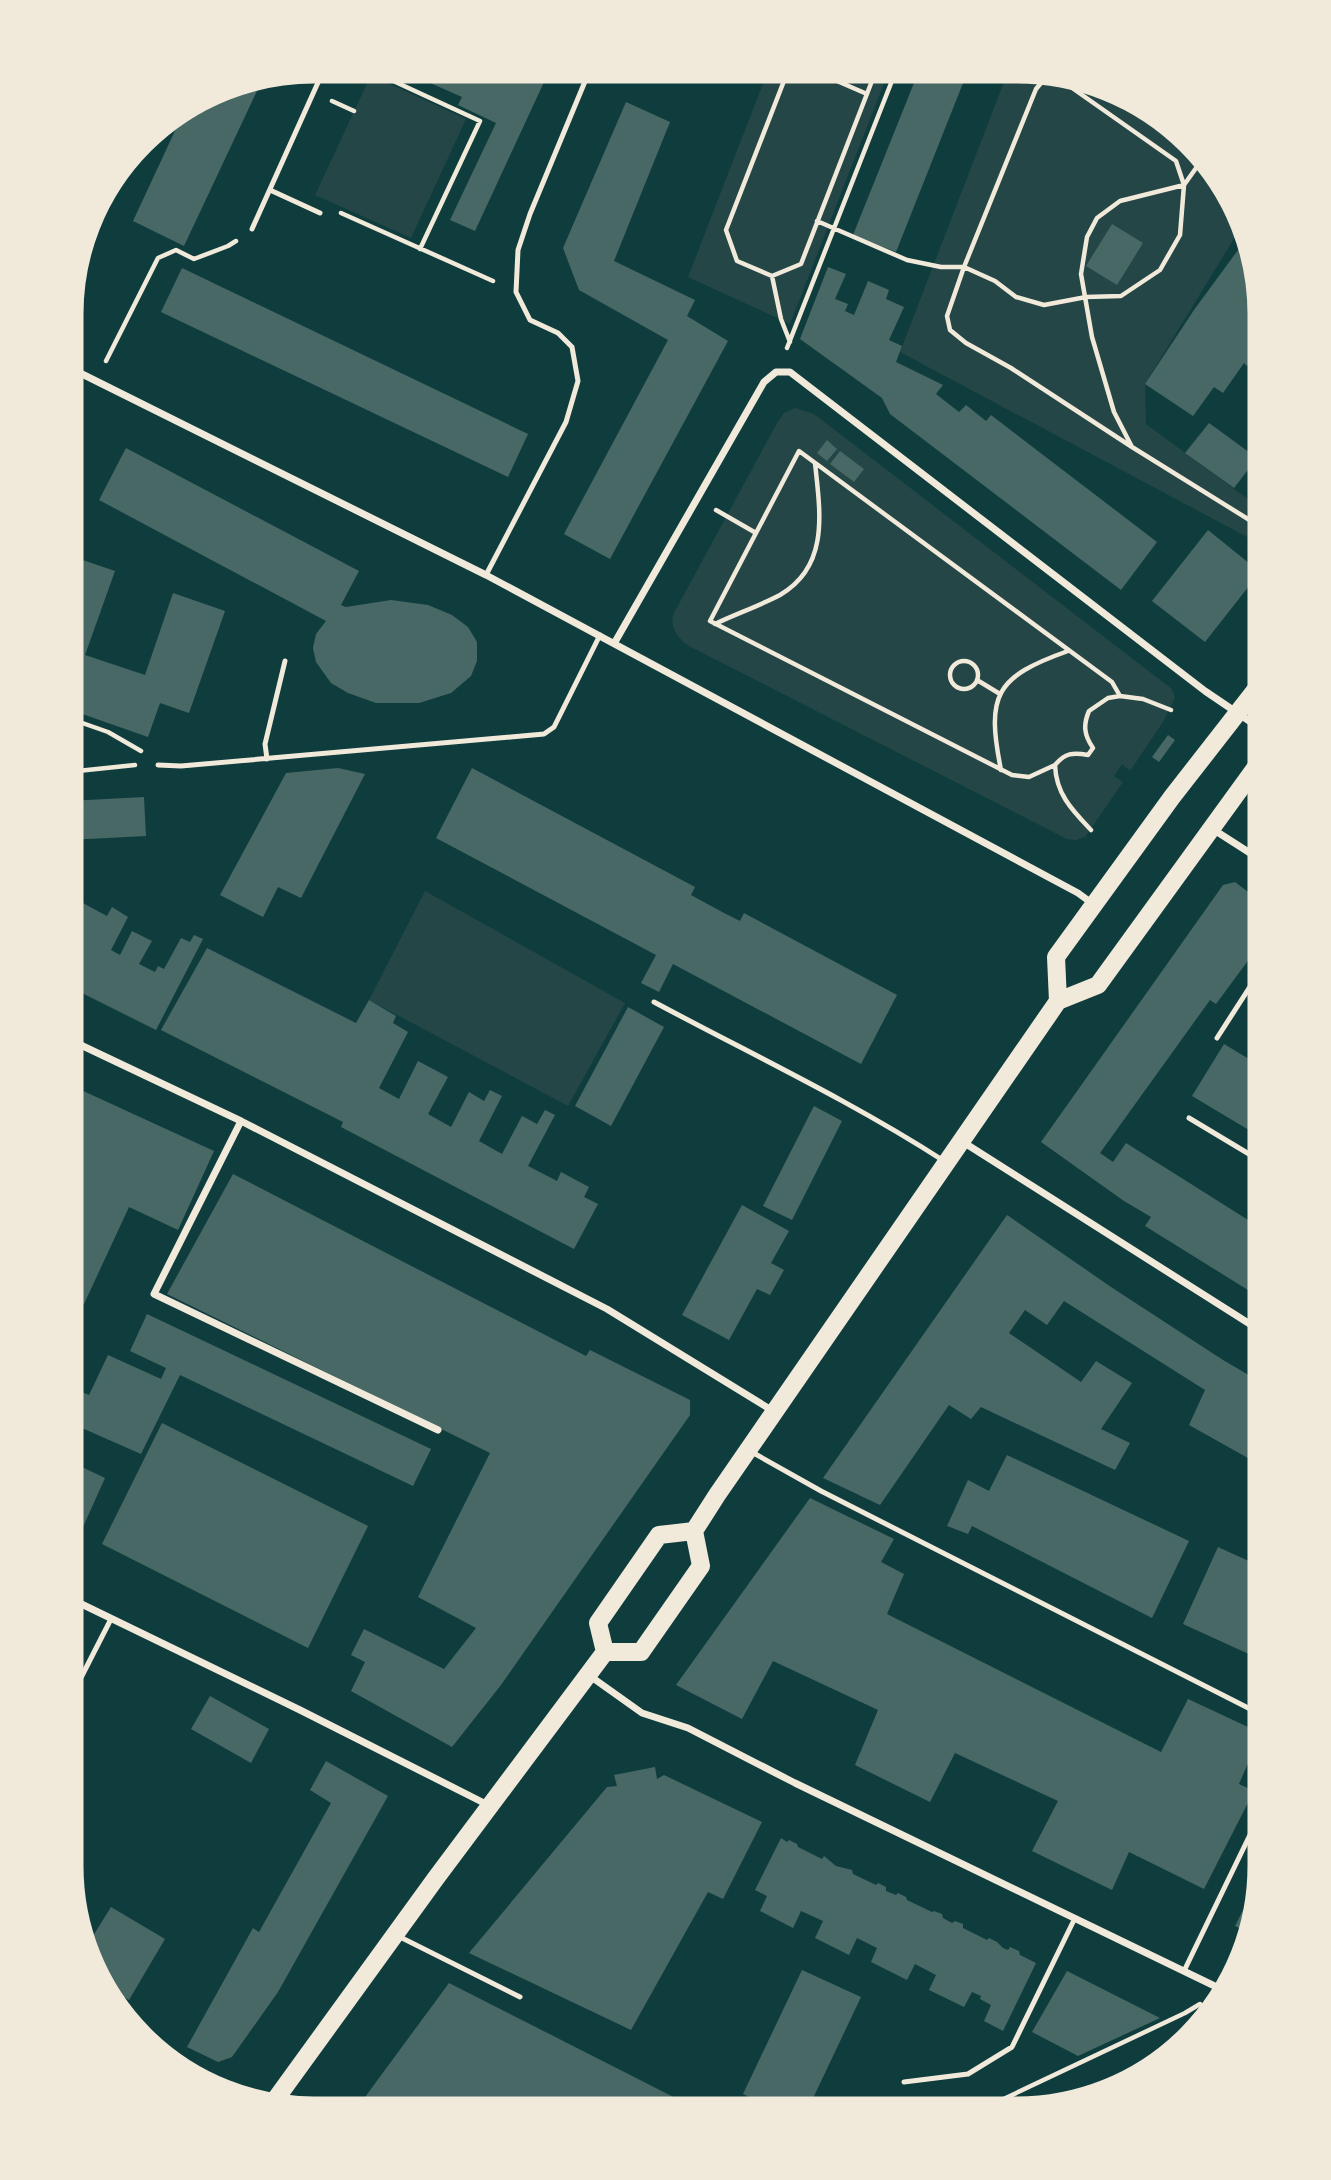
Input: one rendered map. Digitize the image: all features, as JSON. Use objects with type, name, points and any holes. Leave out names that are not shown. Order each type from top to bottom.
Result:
[{"type":"main road","points":[[1058,1001],[1056,957],[1195,767],[1252,696]]},
{"type":"main road","points":[[605,1652],[641,1651],[655,1633],[701,1566],[694,1531],[747,1449],[1058,1001],[1098,985],[1252,772]]},
{"type":"main road","points":[[277,2098],[605,1652],[598,1623],[659,1535],[694,1531]]},
{"type":"street","points":[[79,372],[615,642],[1078,893],[1093,904]]},
{"type":"street","points":[[615,642],[764,382],[776,372],[790,372],[1205,691],[1252,722]]},
{"type":"street","points":[[1211,828],[1252,854]]},
{"type":"street","points":[[79,1043],[241,1121],[607,1309],[774,1411]]},
{"type":"street","points":[[241,1121],[154,1294],[438,1430]]},
{"type":"street","points":[[961,1141],[1252,1325]]},
{"type":"street","points":[[79,1603],[300,1710],[491,1807]]},
{"type":"street","points":[[589,1675],[642,1713],[688,1728],[795,1783],[1218,1988]]},
{"type":"lane","points":[[252,229],[319,79]]},
{"type":"lane","points":[[486,575],[566,422],[578,381],[572,347],[558,333],[530,320],[516,292],[518,250],[530,214],[586,79]]},
{"type":"lane","points":[[270,190],[320,213]]},
{"type":"lane","points":[[159,764],[181,766],[544,734],[554,727],[600,635]]},
{"type":"lane","points":[[267,759],[265,744],[285,661]]},
{"type":"lane","points":[[1217,1038],[1252,984]]},
{"type":"lane","points":[[653,1002],[847,1103],[947,1163]]},
{"type":"lane","points":[[1189,1118],[1252,1156]]},
{"type":"lane","points":[[747,1449],[821,1491],[1252,1710]]},
{"type":"lane","points":[[79,1682],[111,1619]]},
{"type":"lane","points":[[1184,1971],[1252,1831]]},
{"type":"lane","points":[[904,2082],[968,2074],[1012,2047],[1075,1918]]},
{"type":"lane","points":[[395,1935],[520,1997]]},
{"type":"path","points":[[389,79],[480,121],[420,249]]},
{"type":"path","points":[[785,79],[726,230],[737,261],[772,276],[801,264],[873,79]]},
{"type":"path","points":[[832,79],[867,94]]},
{"type":"path","points":[[776,372],[893,79]]},
{"type":"path","points":[[1044,81],[1036,89],[964,267],[947,316],[950,330],[966,343],[1011,368],[1252,522]]},
{"type":"path","points":[[817,221],[907,260],[942,267],[964,267],[995,281],[1016,297],[1044,305],[1086,297],[1121,296],[1160,270],[1180,235],[1184,185],[1175,162],[1068,85]]},
{"type":"path","points":[[1132,447],[1114,412],[1093,337],[1081,274],[1087,237],[1097,218],[1120,201],[1184,185],[1199,164]]},
{"type":"path","points":[[320,213],[339,212],[516,292]]},
{"type":"path","points":[[96,381],[158,258],[177,250],[194,259],[228,246],[252,229]]},
{"type":"path","points":[[772,276],[781,320],[790,342]]},
{"type":"path","points":[[1120,696],[1112,682],[799,451],[710,621],[1001,770],[1020,777],[1029,777],[1055,765],[1062,756],[1070,753],[1088,755],[1093,748],[1087,739],[1085,720],[1089,711],[1108,698],[1120,696],[1143,699],[1171,710]]},
{"type":"path","points":[[715,624],[779,595],[800,579],[810,566],[817,549],[820,530],[815,462]]},
{"type":"path","points":[[716,510],[755,533]]},
{"type":"path","points":[[1001,770],[993,723],[1000,694],[1019,674],[1037,663],[1069,651]]},
{"type":"path","points":[[959,661],[968,661],[978,671],[977,680],[967,689],[958,688],[950,677],[951,667],[959,661]]},
{"type":"path","points":[[977,680],[1000,694]]},
{"type":"path","points":[[79,722],[108,732],[159,764]]},
{"type":"path","points":[[79,771],[159,764]]},
{"type":"path","points":[[1055,765],[1055,778],[1060,792],[1067,804],[1091,830]]},
{"type":"path","points":[[999,2101],[1200,2004]]},
{"type":"shaded area","points":[[369,79],[380,79],[466,119],[411,238],[315,195]]},
{"type":"shaded area","points":[[765,79],[886,79],[790,324],[688,277]]},
{"type":"shaded area","points":[[1005,79],[1048,81],[1078,87],[1135,110],[1184,147],[1221,196],[1238,233],[1145,384],[1146,424],[1252,502],[1252,540],[900,352]]},
{"type":"shaded area","points":[[795,408],[814,414],[1172,689],[1175,698],[1163,722],[1130,771],[1122,764],[1114,776],[1123,782],[1085,837],[1067,839],[689,646],[678,636],[673,627],[674,613],[777,423],[784,413]]},
{"type":"shaded area","points":[[425,891],[625,1003],[568,1106],[369,1000]]},
{"type":"building","points":[[421,79],[545,80],[475,231],[450,220],[496,123],[458,105],[462,97]]},
{"type":"building","points":[[916,79],[965,79],[896,252],[853,235]]},
{"type":"building","points":[[260,85],[184,246],[133,221],[180,121],[210,103]]},
{"type":"building","points":[[626,102],[670,122],[614,261],[695,300],[687,316],[728,341],[610,559],[564,534],[668,340],[579,290],[563,248]]},
{"type":"building","points":[[1112,224],[1143,243],[1117,285],[1086,266]]},
{"type":"building","points":[[1243,249],[1252,298],[1252,360],[1247,366],[1244,363],[1223,393],[1214,387],[1193,416],[1145,384],[1238,250]]},
{"type":"building","points":[[828,267],[846,274],[835,299],[848,304],[845,311],[854,315],[868,281],[889,290],[886,299],[904,307],[889,340],[902,346],[896,362],[943,385],[936,394],[959,412],[966,405],[986,421],[991,415],[1157,542],[1121,590],[890,414],[882,398],[800,339]]},
{"type":"building","points":[[182,268],[528,434],[508,477],[161,312]]},
{"type":"building","points":[[1209,423],[1252,454],[1252,465],[1234,488],[1185,453]]},
{"type":"building","points":[[827,440],[837,449],[827,461],[817,453]]},
{"type":"building","points":[[126,448],[359,571],[341,605],[346,607],[391,600],[428,605],[452,615],[468,627],[477,642],[477,661],[471,676],[451,693],[419,703],[376,703],[348,693],[331,683],[316,662],[313,648],[316,634],[326,621],[99,500]]},
{"type":"building","points":[[840,451],[864,469],[854,482],[830,464]]},
{"type":"building","points":[[1208,530],[1252,566],[1252,582],[1205,642],[1152,601]]},
{"type":"building","points":[[79,559],[115,571],[85,655],[145,675],[173,593],[225,611],[189,713],[160,703],[148,737],[79,713]]},
{"type":"building","points":[[1168,735],[1175,740],[1159,762],[1152,757]]},
{"type":"building","points":[[338,768],[365,774],[301,898],[278,887],[263,917],[220,895],[286,773]]},
{"type":"building","points":[[472,768],[695,887],[691,895],[724,913],[740,921],[744,913],[897,995],[861,1064],[673,964],[659,992],[641,983],[656,955],[436,838]]},
{"type":"building","points":[[144,797],[146,836],[79,839],[79,800]]},
{"type":"building","points":[[1235,882],[1252,895],[1252,955],[1216,1004],[1210,1000],[1100,1153],[1113,1162],[1126,1143],[1252,1222],[1252,1293],[1145,1226],[1151,1217],[1041,1142],[1223,885]]},
{"type":"building","points":[[79,901],[107,916],[112,907],[128,917],[111,950],[120,955],[132,931],[152,941],[139,964],[155,972],[158,966],[164,969],[181,938],[190,942],[194,935],[203,939],[156,1030],[79,992]]},
{"type":"building","points":[[207,948],[356,1023],[369,1000],[396,1016],[393,1023],[408,1032],[379,1088],[399,1099],[418,1061],[448,1077],[428,1114],[451,1127],[469,1092],[484,1101],[490,1090],[502,1096],[479,1141],[502,1154],[522,1116],[537,1124],[545,1110],[555,1115],[528,1166],[557,1181],[561,1172],[589,1187],[584,1197],[598,1204],[574,1249],[341,1127],[343,1122],[161,1030]]},
{"type":"building","points":[[628,1007],[664,1027],[611,1126],[575,1106]]},
{"type":"building","points":[[1224,1044],[1252,1061],[1252,1132],[1192,1096]]},
{"type":"building","points":[[79,1089],[214,1151],[178,1230],[129,1207],[84,1304],[79,1302]]},
{"type":"building","points":[[814,1106],[842,1121],[792,1220],[763,1206]]},
{"type":"building","points":[[233,1174],[586,1356],[590,1350],[690,1400],[690,1415],[501,1685],[452,1747],[351,1691],[365,1662],[351,1655],[364,1629],[444,1669],[476,1628],[418,1597],[490,1453],[167,1294]]},
{"type":"building","points":[[742,1205],[789,1231],[771,1263],[784,1270],[770,1295],[757,1289],[729,1340],[682,1315]]},
{"type":"building","points":[[1007,1215],[1111,1287],[1252,1377],[1252,1460],[1189,1425],[1205,1390],[1064,1301],[1047,1325],[1025,1310],[1009,1333],[1081,1382],[1096,1361],[1132,1383],[1101,1429],[1130,1443],[1115,1470],[981,1407],[971,1419],[949,1405],[880,1505],[823,1478]]},
{"type":"building","points":[[147,1314],[431,1449],[413,1486],[180,1375],[141,1454],[79,1427],[79,1391],[89,1395],[108,1355],[161,1379],[166,1368],[130,1351]]},
{"type":"building","points":[[162,1423],[368,1526],[308,1648],[102,1544]]},
{"type":"building","points":[[1007,1455],[1189,1541],[1152,1618],[972,1526],[968,1534],[947,1526],[968,1480],[989,1491]]},
{"type":"building","points":[[79,1466],[105,1478],[83,1527],[79,1525]]},
{"type":"building","points":[[810,1498],[894,1539],[881,1562],[904,1574],[887,1614],[1161,1752],[1188,1699],[1252,1729],[1252,1754],[1239,1784],[1252,1790],[1252,1795],[1204,1889],[1129,1852],[1112,1890],[1032,1851],[1058,1801],[955,1753],[930,1802],[855,1765],[878,1710],[773,1661],[742,1719],[676,1685]]},
{"type":"building","points":[[1218,1547],[1252,1563],[1252,1656],[1183,1624]]},
{"type":"building","points":[[210,1696],[269,1729],[251,1763],[191,1729]]},
{"type":"building","points":[[326,1761],[388,1796],[278,1992],[232,2057],[218,2062],[187,2047],[253,1928],[259,1932],[331,1803],[310,1790]]},
{"type":"building","points":[[655,1767],[657,1779],[664,1775],[762,1822],[723,1899],[708,1892],[631,2030],[469,1953],[607,1787],[617,1786],[614,1775]]},
{"type":"building","points":[[781,1838],[822,1859],[824,1856],[836,1866],[852,1870],[853,1874],[876,1885],[878,1883],[886,1887],[886,1891],[896,1895],[898,1893],[932,1912],[942,1914],[943,1918],[952,1923],[955,1921],[963,1924],[963,1928],[997,1942],[1003,1948],[1008,1950],[1010,1947],[1019,1951],[1020,1955],[1036,1963],[1003,2031],[984,2021],[991,2005],[980,1999],[981,1996],[972,1992],[964,2007],[929,1990],[936,1975],[915,1964],[907,1980],[871,1962],[877,1948],[857,1938],[849,1955],[815,1938],[823,1921],[801,1911],[793,1928],[760,1911],[767,1896],[755,1890]]},
{"type":"building","points":[[1250,1896],[1243,1930],[1235,1926]]},
{"type":"building","points":[[111,1907],[165,1939],[129,2000],[115,1992],[110,1984],[90,1940]]},
{"type":"building","points":[[802,1970],[861,1997],[812,2101],[758,2101],[743,2094]]},
{"type":"building","points":[[1067,1971],[1160,2018],[1078,2056],[1032,2032]]},
{"type":"building","points":[[449,1983],[681,2101],[362,2101]]},
{"type":"building","points":[[1145,2063],[1107,2083],[1077,2093]]}]
